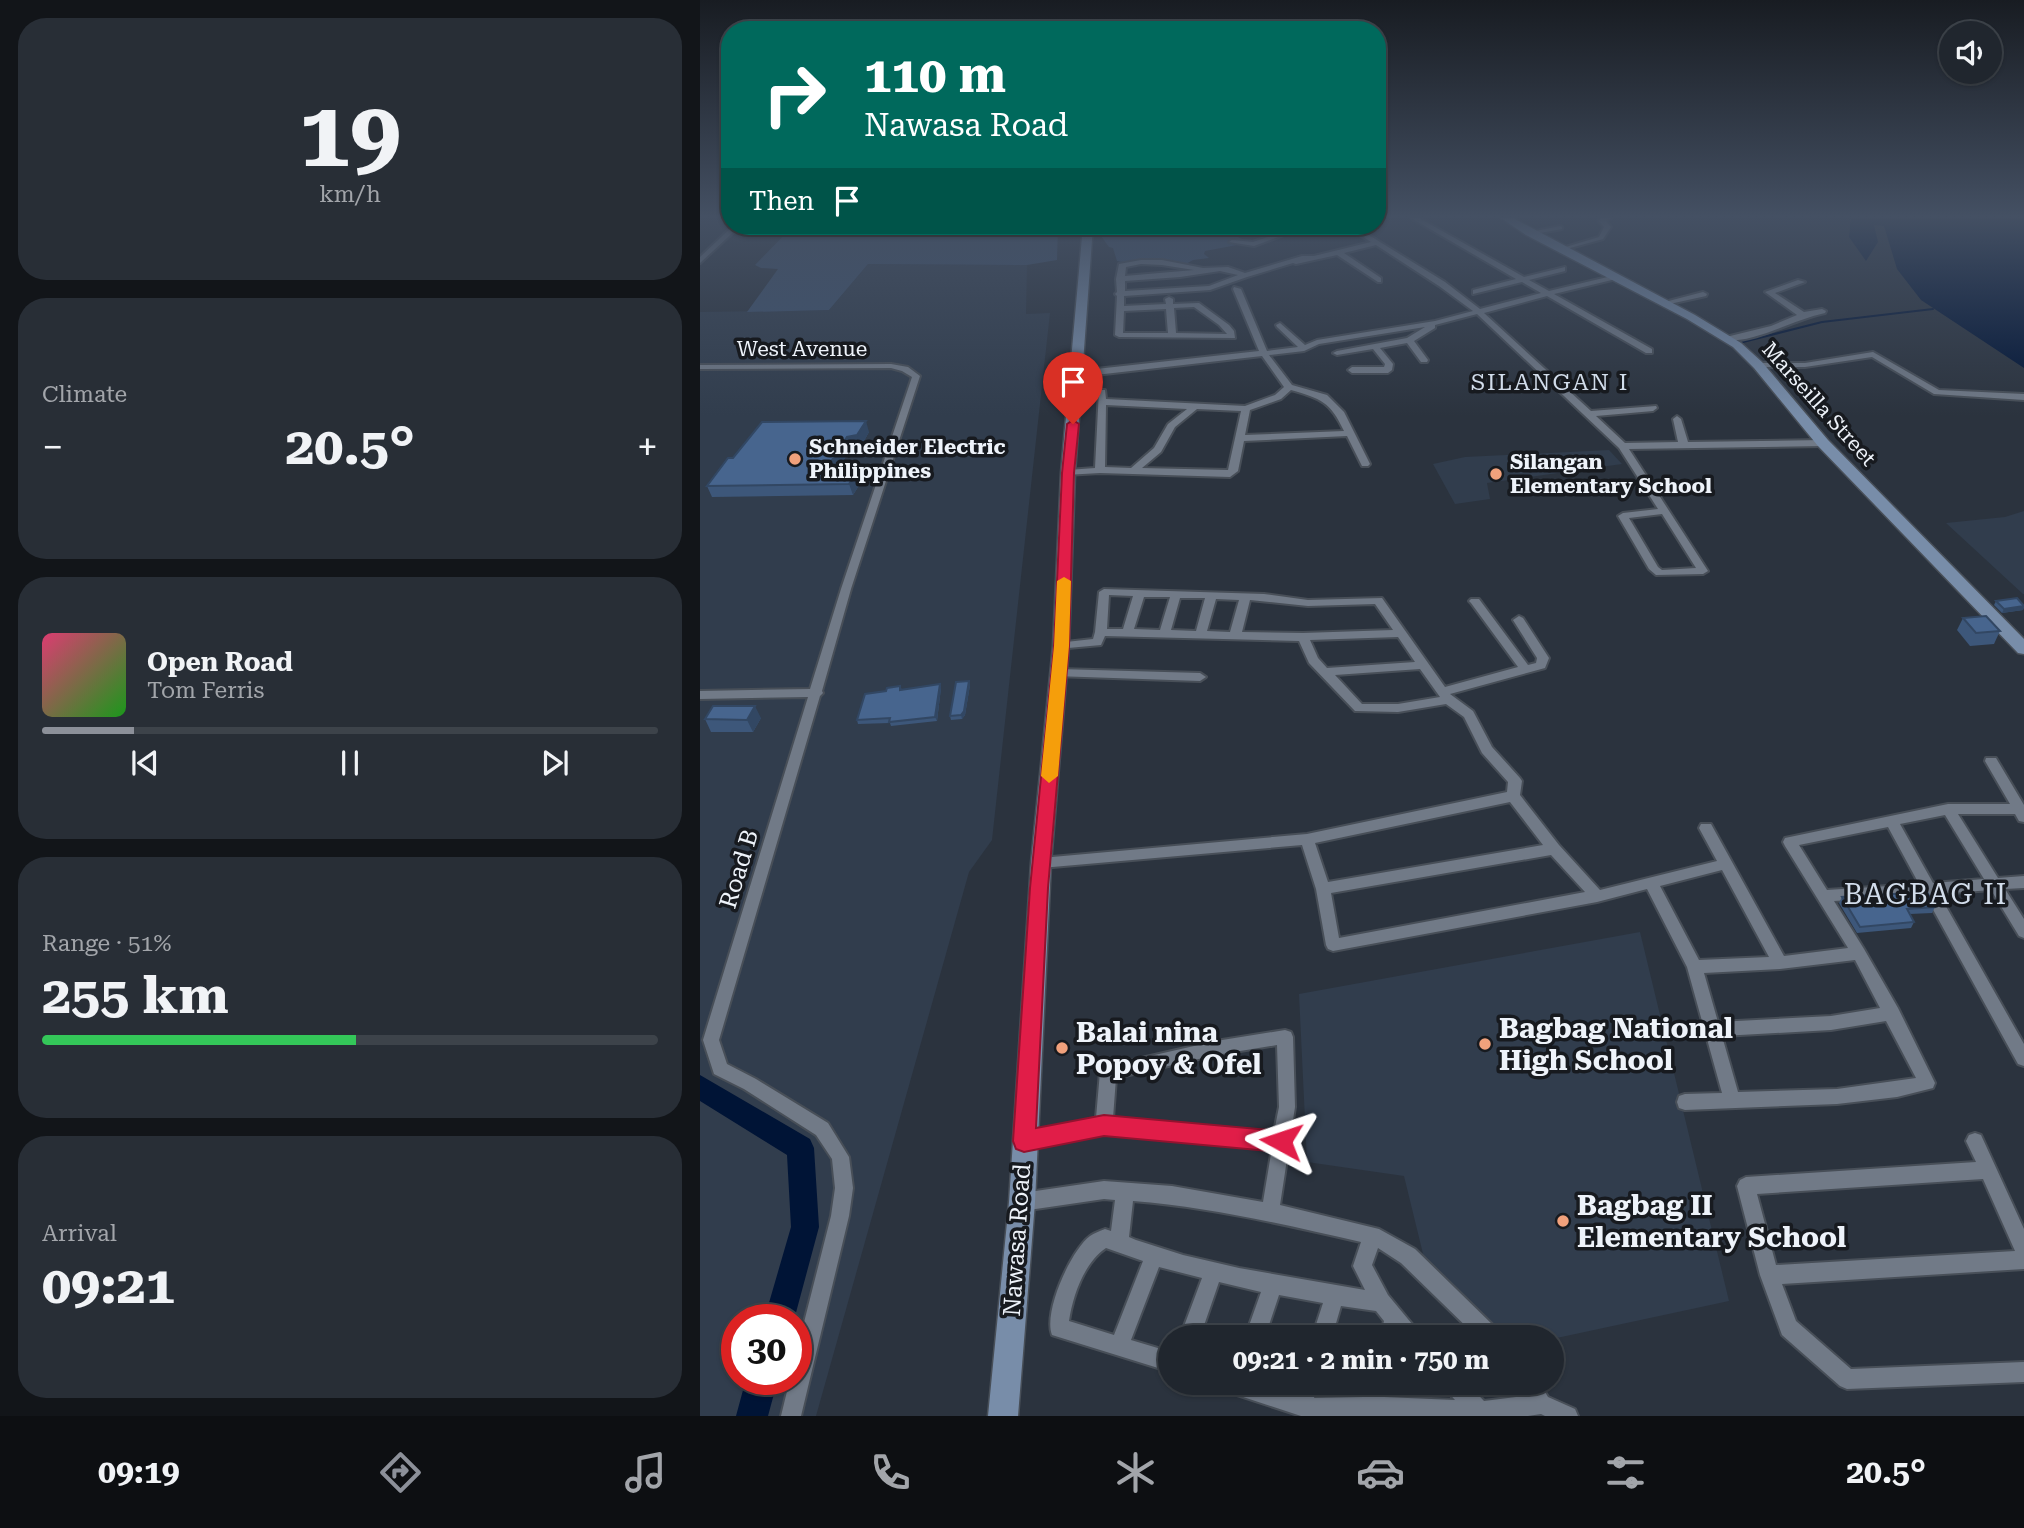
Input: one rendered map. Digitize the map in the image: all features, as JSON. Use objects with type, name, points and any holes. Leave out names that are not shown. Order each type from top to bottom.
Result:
[{"type":"street","name":"Nawasa Road","points":[[1003,1416],[1022,1202],[1041,863],[1061,646],[1068,473],[1084,284]]},
{"type":"street","points":[[1120,284],[1119,335],[1233,334],[1222,323],[1206,316],[1196,305],[1120,309]]},
{"type":"street","points":[[1167,284],[1172,335]]},
{"type":"street","points":[[1119,294],[1210,288],[1220,284]]},
{"type":"street","points":[[1442,284],[1479,312],[1623,446],[1703,570],[1663,575],[1654,569],[1623,516],[1664,512]]},
{"type":"street","points":[[1476,292],[1505,284]]},
{"type":"street","points":[[1531,284],[1648,351]]},
{"type":"street","points":[[1077,374],[1304,349],[1317,342],[1435,323],[1583,284]]},
{"type":"street","name":"Marseilla Street","points":[[1627,284],[1729,340],[1758,365],[1824,443],[2024,649]]},
{"type":"street","points":[[1794,284],[1769,292],[1803,315]]},
{"type":"street","points":[[1237,289],[1265,355],[1289,387],[1324,397],[1341,414],[1365,464]]},
{"type":"street","points":[[1665,303],[1703,294]]},
{"type":"street","points":[[1729,340],[1822,311]]},
{"type":"street","points":[[1337,352],[1409,340],[1435,323]]},
{"type":"street","points":[[1280,325],[1304,349]]},
{"type":"street","points":[[1409,340],[1424,360]]},
{"type":"street","points":[[1352,370],[1388,370],[1389,364],[1375,346]]},
{"type":"street","points":[[1758,365],[1805,365],[1872,354],[1937,392],[2024,397]]},
{"type":"street","name":"West Avenue","points":[[700,367],[891,366],[905,369]]},
{"type":"street","name":"Road B","points":[[791,1416],[840,1216],[844,1188],[840,1157],[822,1129],[750,1084],[720,1069],[711,1040],[817,694],[850,576],[916,376],[905,369]]},
{"type":"street","points":[[1100,470],[1099,443],[1103,397],[1194,407],[1246,409],[1278,397],[1289,387]]},
{"type":"street","points":[[1133,471],[1158,450],[1171,426],[1194,407]]},
{"type":"street","points":[[1588,414],[1653,408]]},
{"type":"street","points":[[1068,473],[1100,470],[1230,474],[1233,471],[1246,409]]},
{"type":"street","points":[[1677,419],[1684,446]]},
{"type":"street","points":[[1240,438],[1351,433]]},
{"type":"street","points":[[1623,446],[1824,443]]},
{"type":"street","points":[[1061,646],[1097,642],[1101,632],[1104,592],[1245,596],[1308,603],[1378,600],[1445,696],[1472,718],[1487,750],[1516,781],[1513,796],[1554,849],[1597,896]]},
{"type":"street","points":[[1128,631],[1140,593]]},
{"type":"street","points":[[1166,633],[1176,594]]},
{"type":"street","points":[[1200,635],[1211,596]]},
{"type":"street","points":[[1235,636],[1245,596]]},
{"type":"street","points":[[1475,601],[1525,669]]},
{"type":"street","points":[[1303,637],[1313,660],[1359,708],[1398,708],[1445,696],[1544,662],[1519,620]]},
{"type":"street","points":[[1101,632],[1303,637],[1402,633]]},
{"type":"street","points":[[1326,672],[1422,665]]},
{"type":"street","points":[[1059,673],[1200,677]]},
{"type":"street","points":[[700,695],[817,694]]},
{"type":"street","points":[[1991,761],[2021,813]]},
{"type":"street","points":[[1041,863],[1307,839],[1513,796]]},
{"type":"street","points":[[1685,1102],[1827,1097],[1904,1089],[1927,1083],[1859,953],[1790,842],[1948,810],[2021,813]]},
{"type":"street","points":[[1948,810],[2024,932]]},
{"type":"street","points":[[1891,820],[2024,1059]]},
{"type":"street","points":[[1706,828],[1780,963]]},
{"type":"street","points":[[1307,839],[1323,889],[1333,944],[1597,896],[1726,864]]},
{"type":"street","points":[[1323,889],[1554,849]]},
{"type":"street","points":[[1825,897],[2024,882]]},
{"type":"street","points":[[1652,884],[1695,967],[1732,1100]]},
{"type":"street","points":[[1695,967],[1780,963],[1859,953]]},
{"type":"street","points":[[1712,1029],[1831,1023],[1892,1013]]},
{"type":"street","points":[[1104,1125],[1108,1072],[1216,1048],[1285,1037],[1287,1107],[1270,1212]]},
{"type":"street","points":[[1024,1141],[1104,1125],[1281,1141]]},
{"type":"street","points":[[1975,1141],[2024,1250]]},
{"type":"street","points":[[1986,1170],[1746,1186],[1769,1275],[1789,1328],[1847,1379],[2024,1372]]},
{"type":"street","points":[[1022,1202],[1104,1190],[1172,1195],[1270,1212],[1373,1235],[1408,1256],[1479,1325]]},
{"type":"street","points":[[1119,1242],[1125,1192]]},
{"type":"street","points":[[1373,1235],[1362,1266],[1391,1325]]},
{"type":"street","points":[[1158,1358],[1059,1328],[1058,1316],[1086,1251],[1101,1239],[1214,1271],[1335,1296],[1381,1302]]},
{"type":"street","points":[[1119,1346],[1154,1256]]},
{"type":"street","points":[[1769,1275],[2024,1260]]},
{"type":"street","points":[[1194,1325],[1214,1271]]},
{"type":"street","points":[[1259,1325],[1274,1283]]},
{"type":"street","points":[[1326,1325],[1335,1296]]},
{"type":"street","points":[[1268,1395],[1301,1406],[1324,1409],[1372,1407],[1479,1410],[1541,1404],[1567,1416]]},
{"type":"street","points":[[1301,1406],[1304,1395]]},
{"type":"street","points":[[1372,1407],[1375,1395]]},
{"type":"street","points":[[1465,1395],[1479,1410]]},
{"type":"street","points":[[1535,1395],[1541,1404]]},
{"type":"shaded area","points":[[767,284],[851,284],[829,310],[747,312]]},
{"type":"shaded area","points":[[851,284],[1027,284],[1026,314],[1050,313],[992,840],[969,872],[816,1416],[700,1416],[700,312],[829,310]]},
{"type":"shaded area","points":[[1909,284],[2024,284],[2024,368],[1921,300]]},
{"type":"shaded area","name":"Silangan Elementary School","points":[[1609,450],[1622,464],[1487,483],[1490,499],[1455,504],[1433,464],[1465,457]]},
{"type":"shaded area","points":[[2024,511],[2023,594],[1946,523],[2005,517]]},
{"type":"shaded area","points":[[1640,932],[1729,1301],[1564,1336],[1564,1325],[1488,1325],[1426,1266],[1404,1176],[1307,1162],[1299,994]]},
{"type":"building","name":"Schneider Electric Philippines","points":[[866,421],[857,435],[847,437],[828,466],[859,468],[849,484],[707,486],[728,458],[733,458],[762,422]]},
{"type":"building","points":[[2017,598],[2024,606],[2004,609],[1996,601]]},
{"type":"building","points":[[1986,616],[2000,631],[1976,633],[1963,618]]},
{"type":"building","points":[[969,681],[964,711],[961,715],[950,716],[956,682]]},
{"type":"building","points":[[940,684],[935,717],[889,722],[890,718],[857,720],[865,694],[900,686],[900,690]]},
{"type":"building","points":[[713,706],[755,706],[747,720],[705,719]]},
{"type":"building","points":[[1927,892],[1935,907],[1907,909],[1914,922],[1860,927],[1842,897]]},
{"type":"waterway","points":[[1739,343],[1822,322],[1933,309]]},
{"type":"waterway","points":[[700,1087],[800,1148],[805,1227],[783,1304]]},
{"type":"waterway","points":[[752,1416],[758,1395]]},
{"type":"slow traffic","points":[[1049,776],[1064,581]]},
{"type":"place","name":"Schneider Electric Philippines","points":[[795,459]]},
{"type":"place","name":"Silangan Elementary School","points":[[1496,474]]},
{"type":"place","name":"Bagbag National High School","points":[[1485,1044]]},
{"type":"place","name":"Balai nina Popoy & Ofel","points":[[1062,1048]]},
{"type":"place","name":"Bagbag II Elementary School","points":[[1563,1221]]},
{"type":"district","name":"SILANGAN I","points":[[1550,382]]},
{"type":"district","name":"BAGBAG II","points":[[1926,894]]},
{"type":"route","points":[[1073,424],[1068,473],[1061,646],[1039,888],[1024,1141],[1104,1125],[1281,1141]]}]
